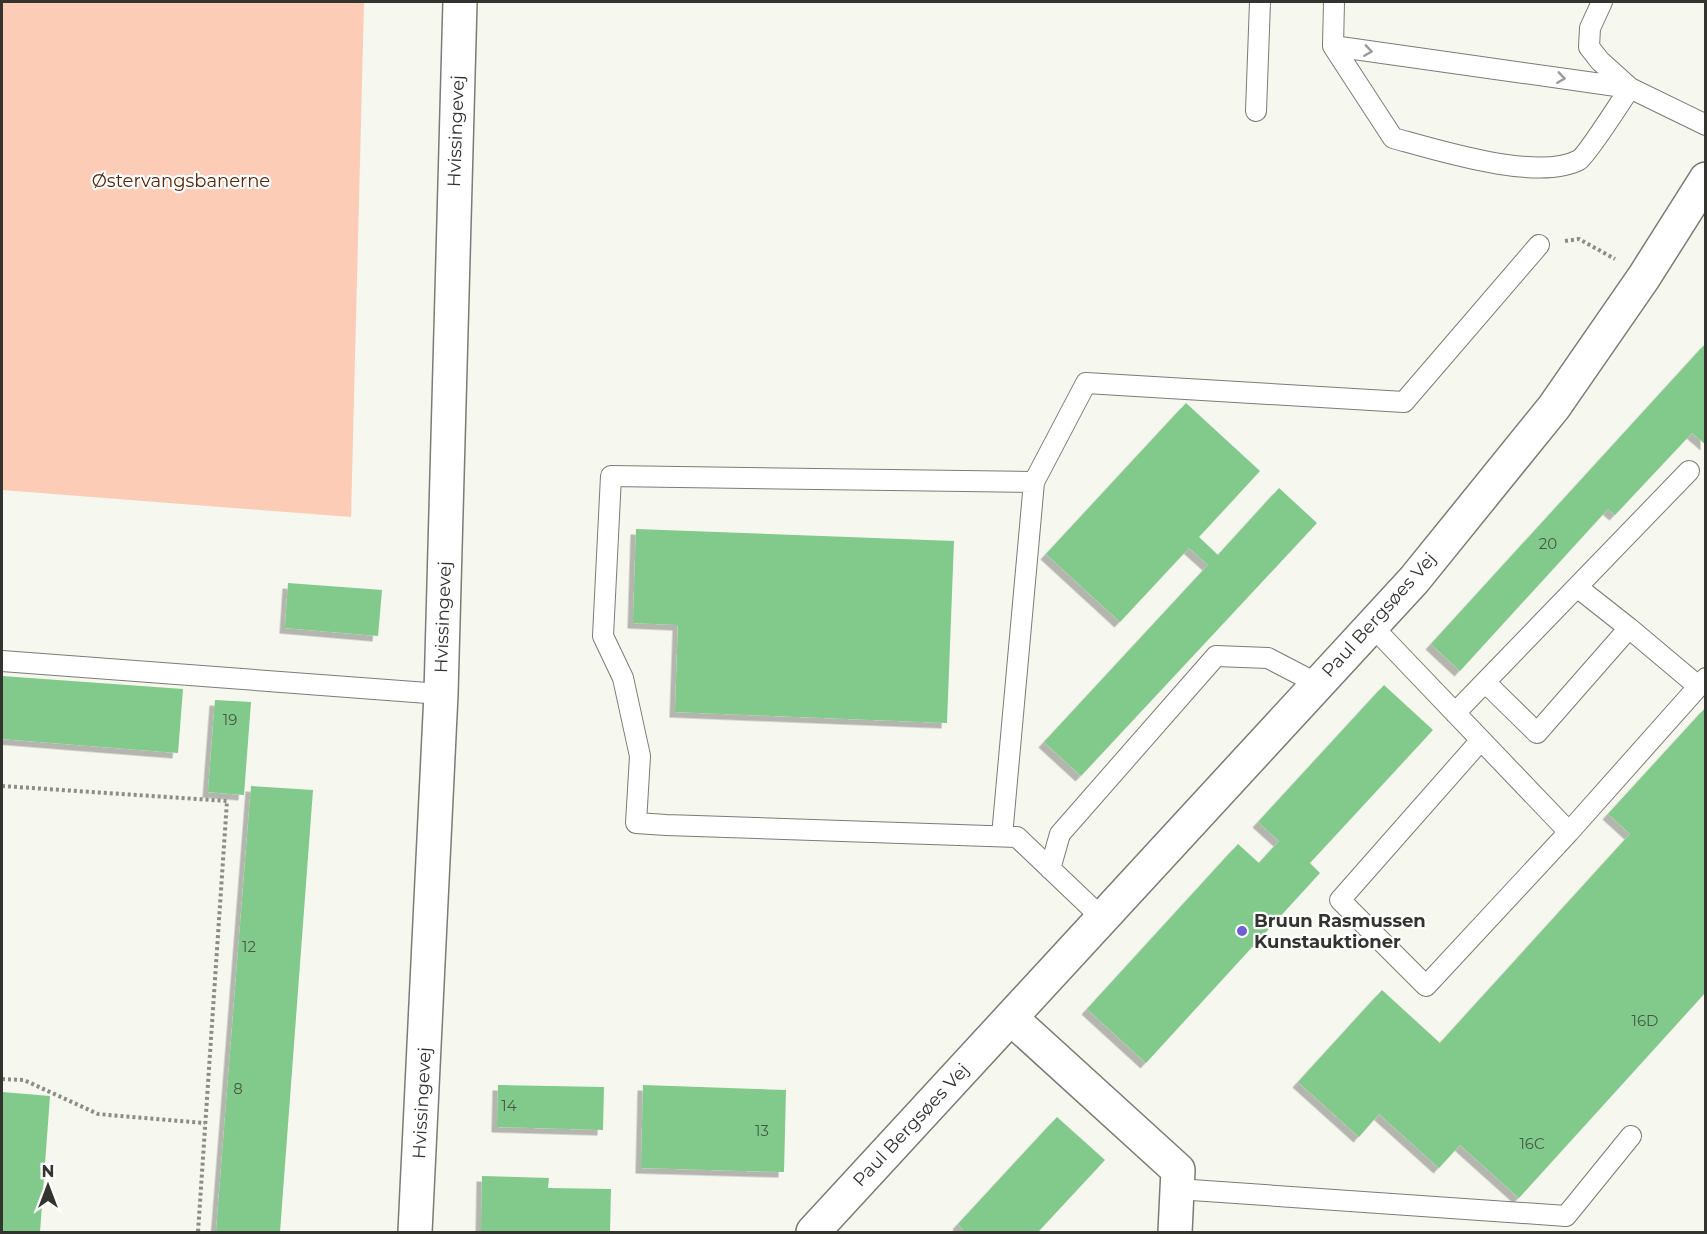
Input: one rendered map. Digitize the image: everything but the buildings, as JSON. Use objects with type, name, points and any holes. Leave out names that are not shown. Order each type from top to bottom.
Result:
[{"type":"street","name":"Hvissingevej","points":[[416,1233],[441,694],[460,2]]},
{"type":"street","name":"Paul Bergsøes Vej","points":[[813,1233],[1414,580],[1554,407],[1644,277],[1706,179]]},
{"type":"street","points":[[1011,1018],[1178,1170],[1175,1233]]},
{"type":"lane","points":[[1256,111],[1260,2]]},
{"type":"lane","points":[[1334,2],[1333,45],[1393,138],[1476,161],[1551,168],[1580,159],[1630,88]]},
{"type":"lane","points":[[1602,2],[1590,28],[1589,47],[1600,61],[1630,88],[1706,125]]},
{"type":"lane","points":[[1333,45],[1630,88]]},
{"type":"lane","points":[[1002,836],[1034,482],[1086,382],[1404,402],[1539,245]]},
{"type":"lane","points":[[1455,713],[1689,471]]},
{"type":"lane","points":[[1034,482],[611,476],[603,636],[623,678],[640,756],[636,823],[1017,837],[1102,918]]},
{"type":"lane","points":[[1481,740],[1340,900],[1426,986],[1569,832],[1702,682],[1577,587]]},
{"type":"lane","points":[[1372,626],[1569,832]]},
{"type":"lane","points":[[1485,682],[1537,733],[1629,628]]},
{"type":"lane","points":[[1050,869],[1060,834],[1216,656],[1268,658],[1318,684]]},
{"type":"lane","points":[[2,661],[441,694]]},
{"type":"lane","points":[[1177,1189],[1566,1216],[1631,1136]]},
{"type":"path","points":[[1539,245],[1579,238],[1644,277]]},
{"type":"path","points":[[2,786],[227,801],[198,1233]]},
{"type":"path","points":[[2,1078],[24,1080],[98,1114],[205,1123]]},
{"type":"green space","name":"Østervangsbanerne","points":[[2,2],[364,2],[351,517],[2,490]]},
{"type":"place","name":"Bruun Rasmussen Kunstauktioner","points":[[1242,931]]}]
